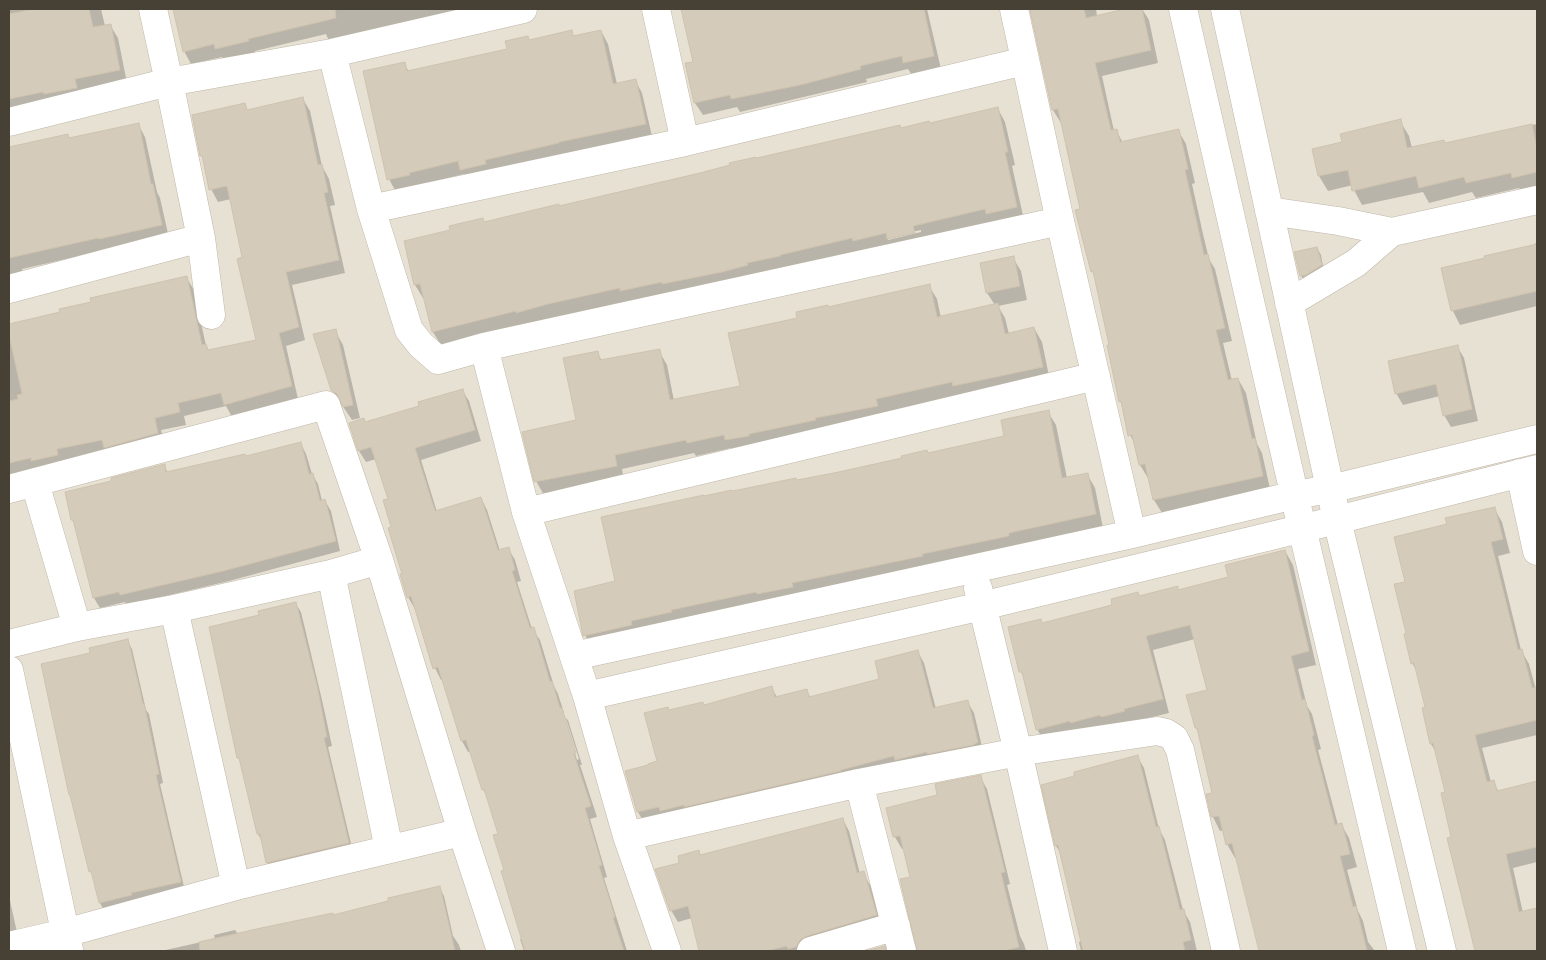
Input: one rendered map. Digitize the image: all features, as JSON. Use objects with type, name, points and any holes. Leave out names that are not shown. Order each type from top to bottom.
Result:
[{"type":"street","points":[[152,9],[201,238],[211,315]]},
{"type":"street","points":[[9,122],[169,82],[332,53],[523,9]]},
{"type":"street","points":[[656,9],[685,142]]},
{"type":"street","points":[[1014,9],[1060,221],[1132,534]]},
{"type":"street","points":[[1183,9],[1294,495],[1402,951]]},
{"type":"street","points":[[1225,9],[1337,520],[1442,951]]},
{"type":"street","points":[[332,53],[371,209],[409,330],[438,360],[484,347],[1060,221]]},
{"type":"street","points":[[371,209],[685,142],[1025,61]]},
{"type":"street","points":[[1269,212],[1338,221],[1392,232],[1537,200]]},
{"type":"street","points":[[1289,303],[1356,263],[1392,232]]},
{"type":"street","points":[[9,289],[201,238]]},
{"type":"street","points":[[484,347],[526,512],[587,696],[627,836],[667,951]]},
{"type":"street","points":[[526,512],[1096,376]]},
{"type":"street","points":[[9,489],[326,405],[379,560],[462,832],[501,951]]},
{"type":"street","points":[[574,656],[1132,534],[1537,439]]},
{"type":"street","points":[[587,696],[982,606],[1337,520],[1528,471],[1537,551]]},
{"type":"street","points":[[35,483],[77,627]]},
{"type":"street","points":[[9,644],[77,627],[174,609],[331,574],[379,560]]},
{"type":"street","points":[[973,569],[1018,752],[1063,951]]},
{"type":"street","points":[[331,574],[389,849]]},
{"type":"street","points":[[174,609],[236,886]]},
{"type":"street","points":[[9,670],[67,942]]},
{"type":"street","points":[[627,836],[859,783],[1018,752],[1157,731],[1166,733],[1174,738],[1180,750],[1226,951]]},
{"type":"street","points":[[811,951],[899,939],[859,783]]},
{"type":"street","points":[[9,946],[67,942],[236,886],[462,832]]},
{"type":"shaded area","points":[[9,9],[1537,9],[1537,951],[9,951]]},
{"type":"building","points":[[34,9],[89,9],[93,27],[111,24],[120,70],[75,79],[77,88],[9,99],[9,14]]},
{"type":"building","points":[[173,9],[335,9],[336,18],[215,49],[214,44],[183,52]]},
{"type":"building","points":[[681,9],[924,9],[934,56],[903,63],[902,56],[860,66],[861,69],[800,85],[731,99],[730,95],[694,103],[685,63],[693,62]]},
{"type":"building","points":[[1084,9],[1086,18],[1125,9],[1142,9],[1151,50],[1095,63],[1111,130],[1117,129],[1120,142],[1179,129],[1188,169],[1185,170],[1204,255],[1208,254],[1225,328],[1216,330],[1228,380],[1238,378],[1252,439],[1255,438],[1263,476],[1153,500],[1145,464],[1139,465],[1132,435],[1128,436],[1121,401],[1119,402],[1093,271],[1091,272],[1075,210],[1080,209],[1058,109],[1052,110],[1030,10]]},
{"type":"building","points":[[572,30],[573,36],[601,30],[613,84],[636,79],[646,124],[485,160],[486,164],[460,170],[458,161],[387,180],[363,71],[405,62],[407,71],[507,49],[505,41],[528,36],[529,40]]},
{"type":"building","points":[[303,97],[318,165],[322,164],[328,192],[324,193],[339,260],[286,272],[299,327],[279,333],[292,386],[224,405],[221,393],[178,403],[180,412],[155,418],[158,433],[104,448],[102,440],[57,449],[58,455],[31,461],[31,458],[9,463],[9,401],[18,399],[17,395],[22,394],[9,335],[9,324],[60,312],[59,309],[91,302],[90,298],[187,276],[202,345],[206,344],[208,350],[256,340],[237,259],[242,257],[227,186],[209,190],[192,115],[245,103],[247,110]]},
{"type":"building","points":[[998,107],[1008,152],[1005,152],[1017,207],[986,214],[985,209],[913,226],[915,233],[887,239],[886,233],[853,241],[852,238],[747,263],[748,265],[722,272],[620,291],[620,288],[432,332],[420,284],[414,285],[404,241],[450,230],[449,226],[483,218],[484,222],[559,204],[559,206],[700,173],[730,165],[729,163],[900,125],[901,128],[929,121],[930,123]]},
{"type":"building","points":[[1401,119],[1407,148],[1444,140],[1445,143],[1532,124],[1537,149],[1537,172],[1512,178],[1511,173],[1466,183],[1464,177],[1419,188],[1416,176],[1352,191],[1348,170],[1318,176],[1312,149],[1342,142],[1340,134]]},
{"type":"building","points":[[139,123],[151,184],[153,184],[162,225],[9,258],[9,147],[68,134],[69,138]]},
{"type":"building","points":[[1537,244],[1537,291],[1451,311],[1441,268]]},
{"type":"building","points":[[1317,247],[1322,265],[1306,275],[1300,276],[1294,252]]},
{"type":"building","points":[[1014,256],[1020,286],[986,293],[980,263]]},
{"type":"building","points":[[930,284],[937,317],[998,303],[1005,334],[1034,327],[1043,367],[953,386],[952,382],[876,399],[878,406],[815,418],[816,420],[749,434],[749,436],[725,440],[724,435],[687,443],[686,440],[615,455],[617,466],[534,482],[522,432],[576,420],[563,358],[598,351],[600,360],[660,349],[670,400],[740,386],[728,333],[797,318],[796,312],[828,305],[828,307]]},
{"type":"building","points":[[336,329],[353,405],[343,407],[337,394],[331,390],[313,334]]},
{"type":"building","points":[[1458,345],[1472,409],[1443,416],[1436,384],[1395,394],[1388,361]]},
{"type":"building","points":[[463,389],[475,430],[415,448],[435,511],[481,497],[498,550],[509,547],[515,570],[512,571],[530,628],[534,627],[550,682],[552,681],[560,708],[562,708],[576,753],[574,754],[591,806],[585,808],[602,865],[599,866],[624,951],[525,951],[501,871],[504,870],[493,835],[498,834],[484,789],[482,790],[466,740],[461,741],[438,667],[433,669],[411,596],[407,598],[388,528],[391,527],[383,500],[388,499],[371,447],[358,451],[349,423],[364,418],[365,422],[419,406],[418,402]]},
{"type":"building","points":[[1049,410],[1062,478],[1088,473],[1096,514],[1009,533],[1009,536],[922,554],[923,556],[792,583],[793,587],[757,594],[756,592],[671,610],[672,612],[631,621],[632,625],[583,636],[574,591],[615,581],[601,517],[704,495],[834,473],[902,458],[901,456],[927,450],[928,453],[1004,436],[1001,420]]},
{"type":"building","points":[[301,442],[309,474],[313,473],[320,501],[325,499],[336,541],[223,571],[120,595],[119,592],[93,598],[65,492],[111,481],[111,478],[165,464],[166,472],[245,454],[246,456]]},
{"type":"building","points":[[1495,507],[1503,539],[1491,542],[1518,650],[1522,649],[1532,688],[1537,687],[1537,720],[1475,735],[1487,782],[1494,780],[1497,791],[1537,781],[1537,847],[1506,854],[1519,912],[1537,908],[1537,951],[1475,951],[1447,838],[1451,837],[1441,793],[1445,792],[1433,743],[1430,744],[1422,708],[1425,707],[1414,663],[1411,664],[1404,634],[1406,633],[1394,584],[1405,582],[1394,537],[1447,524],[1445,518]]},
{"type":"building","points":[[1285,550],[1309,651],[1291,656],[1302,700],[1305,699],[1314,735],[1312,736],[1335,825],[1342,823],[1350,854],[1340,856],[1353,907],[1356,906],[1367,951],[1259,951],[1232,843],[1226,845],[1219,816],[1211,817],[1206,794],[1212,793],[1197,728],[1195,728],[1186,695],[1207,690],[1190,625],[1146,636],[1163,699],[1101,717],[1100,715],[1070,723],[1070,721],[1036,730],[1022,672],[1019,672],[1008,627],[1041,619],[1042,623],[1112,605],[1111,599],[1138,592],[1139,596],[1178,586],[1178,590],[1228,577],[1225,565]]},
{"type":"building","points":[[296,602],[318,690],[327,737],[324,738],[349,843],[266,863],[260,834],[257,834],[239,758],[237,758],[209,627],[259,615],[258,611]]},
{"type":"building","points":[[128,639],[144,703],[159,774],[156,775],[181,882],[131,893],[132,895],[99,903],[69,795],[41,664],[90,653],[89,648]]},
{"type":"building","points":[[918,650],[933,708],[968,700],[978,742],[973,745],[927,754],[927,752],[895,760],[894,756],[841,771],[684,807],[684,805],[660,811],[659,807],[637,812],[625,771],[657,761],[644,713],[668,707],[669,710],[703,702],[704,705],[772,686],[775,697],[807,689],[809,697],[879,679],[875,661]]},
{"type":"building","points":[[1138,755],[1156,827],[1159,826],[1180,910],[1184,909],[1191,940],[1183,942],[1185,951],[1083,951],[1058,845],[1055,846],[1041,785],[1074,776],[1074,772]]},
{"type":"building","points":[[981,775],[1005,872],[1001,873],[1019,947],[1003,951],[917,951],[900,879],[910,877],[900,836],[893,837],[886,808],[937,795],[935,784]]},
{"type":"building","points":[[843,818],[857,873],[864,871],[877,915],[807,936],[800,940],[796,947],[788,949],[787,946],[766,951],[699,951],[688,906],[670,911],[655,869],[679,863],[678,856],[699,850],[700,855]]},
{"type":"building","points":[[440,886],[455,951],[200,951],[199,942],[333,913],[333,915],[388,901],[388,898]]},
{"type":"building","points":[[885,946],[886,951],[866,951]]}]
